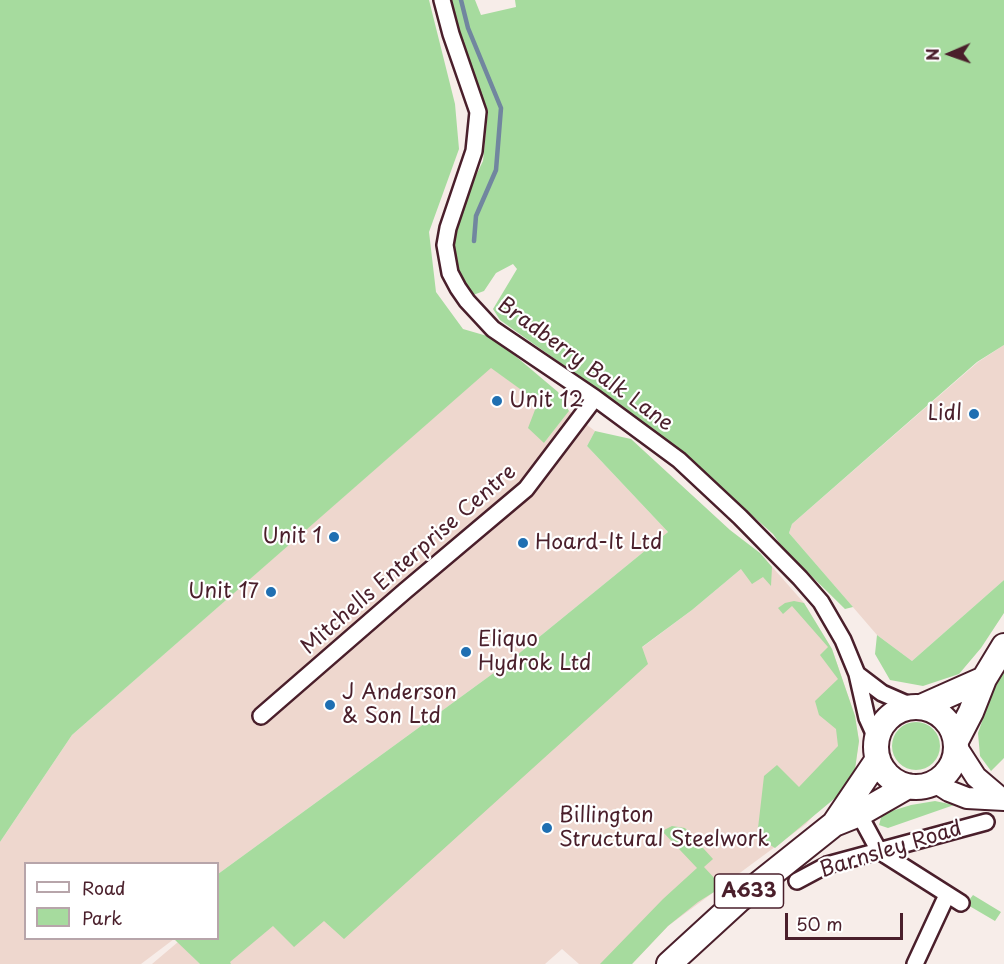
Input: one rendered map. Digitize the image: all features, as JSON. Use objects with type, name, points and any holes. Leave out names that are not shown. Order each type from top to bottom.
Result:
[{"type":"main road","points":[[984,679],[918,707],[894,714],[880,730],[878,749],[890,777],[908,786],[923,786],[935,782],[946,774],[952,766],[956,743],[984,679],[1004,646]]},
{"type":"main road","points":[[918,707],[939,714],[947,721],[956,743]]},
{"type":"main road","name":"Barnsley Road","points":[[834,824],[878,749]]},
{"type":"main road","name":"Barnsley Road","points":[[669,964],[740,898],[834,824],[859,814],[908,786]]},
{"type":"street","name":"Bradberry Balk Lane","points":[[442,0],[478,112],[472,158],[448,228],[446,245],[450,273],[467,301],[493,329],[595,398],[679,460],[742,519],[821,602],[843,640],[857,674],[867,718],[878,749]]},
{"type":"street","name":"Mitchells Enterprise Centre","points":[[261,716],[526,489],[595,398]]},
{"type":"street","points":[[857,674],[882,693],[918,707]]},
{"type":"street","name":"Barnsley Road","points":[[956,743],[976,777],[1003,799]]},
{"type":"street","name":"Barnsley Road","points":[[935,782],[967,798],[1003,799]]},
{"type":"street","points":[[859,814],[879,851],[954,899],[915,964]]},
{"type":"street","name":"Barnsley Road","points":[[797,881],[827,865],[986,822]]},
{"type":"shaded area","points":[[1004,345],[1004,580],[912,661],[877,635],[789,533],[792,524],[978,362]]},
{"type":"shaded area","points":[[491,367],[538,402],[544,443],[569,411],[595,431],[587,446],[668,532],[506,664],[219,873],[219,862],[24,862],[24,940],[173,940],[141,964],[0,964],[0,842],[72,735]]},
{"type":"shaded area","points":[[760,553],[804,603],[832,649],[855,716],[859,741],[855,769],[806,824],[668,926],[632,964],[579,964],[562,949],[545,964],[231,964],[229,962],[292,909],[692,610]]},
{"type":"shaded area","points":[[178,942],[200,964],[152,964]]},
{"type":"green space","points":[[0,0],[429,0],[455,104],[459,149],[429,232],[436,292],[463,329],[494,338],[558,392],[569,411],[544,443],[528,428],[538,402],[491,368],[72,735],[0,842]]},
{"type":"green space","points":[[448,0],[475,0],[481,15],[516,7],[515,0],[1004,0],[1004,345],[977,362],[792,524],[789,533],[853,607],[845,609],[783,548],[773,534],[685,456],[500,320],[493,309],[517,269],[513,264],[496,273],[484,291],[473,295],[459,278],[452,240],[462,204],[483,161],[488,111],[460,41]]},
{"type":"green space","points":[[595,431],[631,439],[730,530],[760,553],[772,567],[771,586],[763,577],[752,584],[741,569],[692,610],[642,647],[648,664],[344,939],[324,921],[294,947],[273,926],[230,962],[231,964],[200,964],[175,940],[219,940],[219,873],[506,664],[668,532],[587,446]]},
{"type":"green space","points":[[1004,580],[1004,613],[981,648],[959,674],[923,686],[890,680],[875,654],[877,635],[912,661]]},
{"type":"green space","points":[[794,601],[804,603],[832,649],[855,716],[859,741],[855,769],[840,794],[775,848],[757,837],[764,776],[777,765],[799,787],[838,746],[836,729],[819,715],[815,701],[838,679],[820,655],[828,647],[792,606],[783,614],[778,608]]},
{"type":"green space","points":[[1004,665],[1004,758],[991,771],[980,756],[978,733],[987,707],[981,704]]},
{"type":"green space","points":[[916,722],[933,729],[940,746],[933,763],[916,770],[899,763],[892,746],[899,729]]},
{"type":"green space","points":[[935,801],[954,805],[888,828],[879,825],[882,814],[911,805]]},
{"type":"green space","points":[[672,826],[685,828],[713,859],[704,867],[717,881],[727,877],[730,882],[698,902],[668,926],[632,964],[600,964],[663,899],[697,868],[662,831]]},
{"type":"green space","points":[[973,895],[1001,912],[995,921],[966,904]]},
{"type":"waterway","points":[[461,0],[468,28],[501,108],[496,170],[476,216],[474,241]]},
{"type":"place","name":"Unit 12","points":[[497,401]]},
{"type":"place","name":"Lidl","points":[[974,414]]},
{"type":"place","name":"Unit 1","points":[[334,537]]},
{"type":"place","name":"Hoard-It Ltd","points":[[523,543]]},
{"type":"place","name":"Unit 17","points":[[271,592]]},
{"type":"place","name":"Eliquo Hydrok Ltd","points":[[466,652]]},
{"type":"place","name":"J Anderson & Son Ltd","points":[[330,705]]},
{"type":"place","name":"Billington Structural Steelwork","points":[[547,828]]}]
